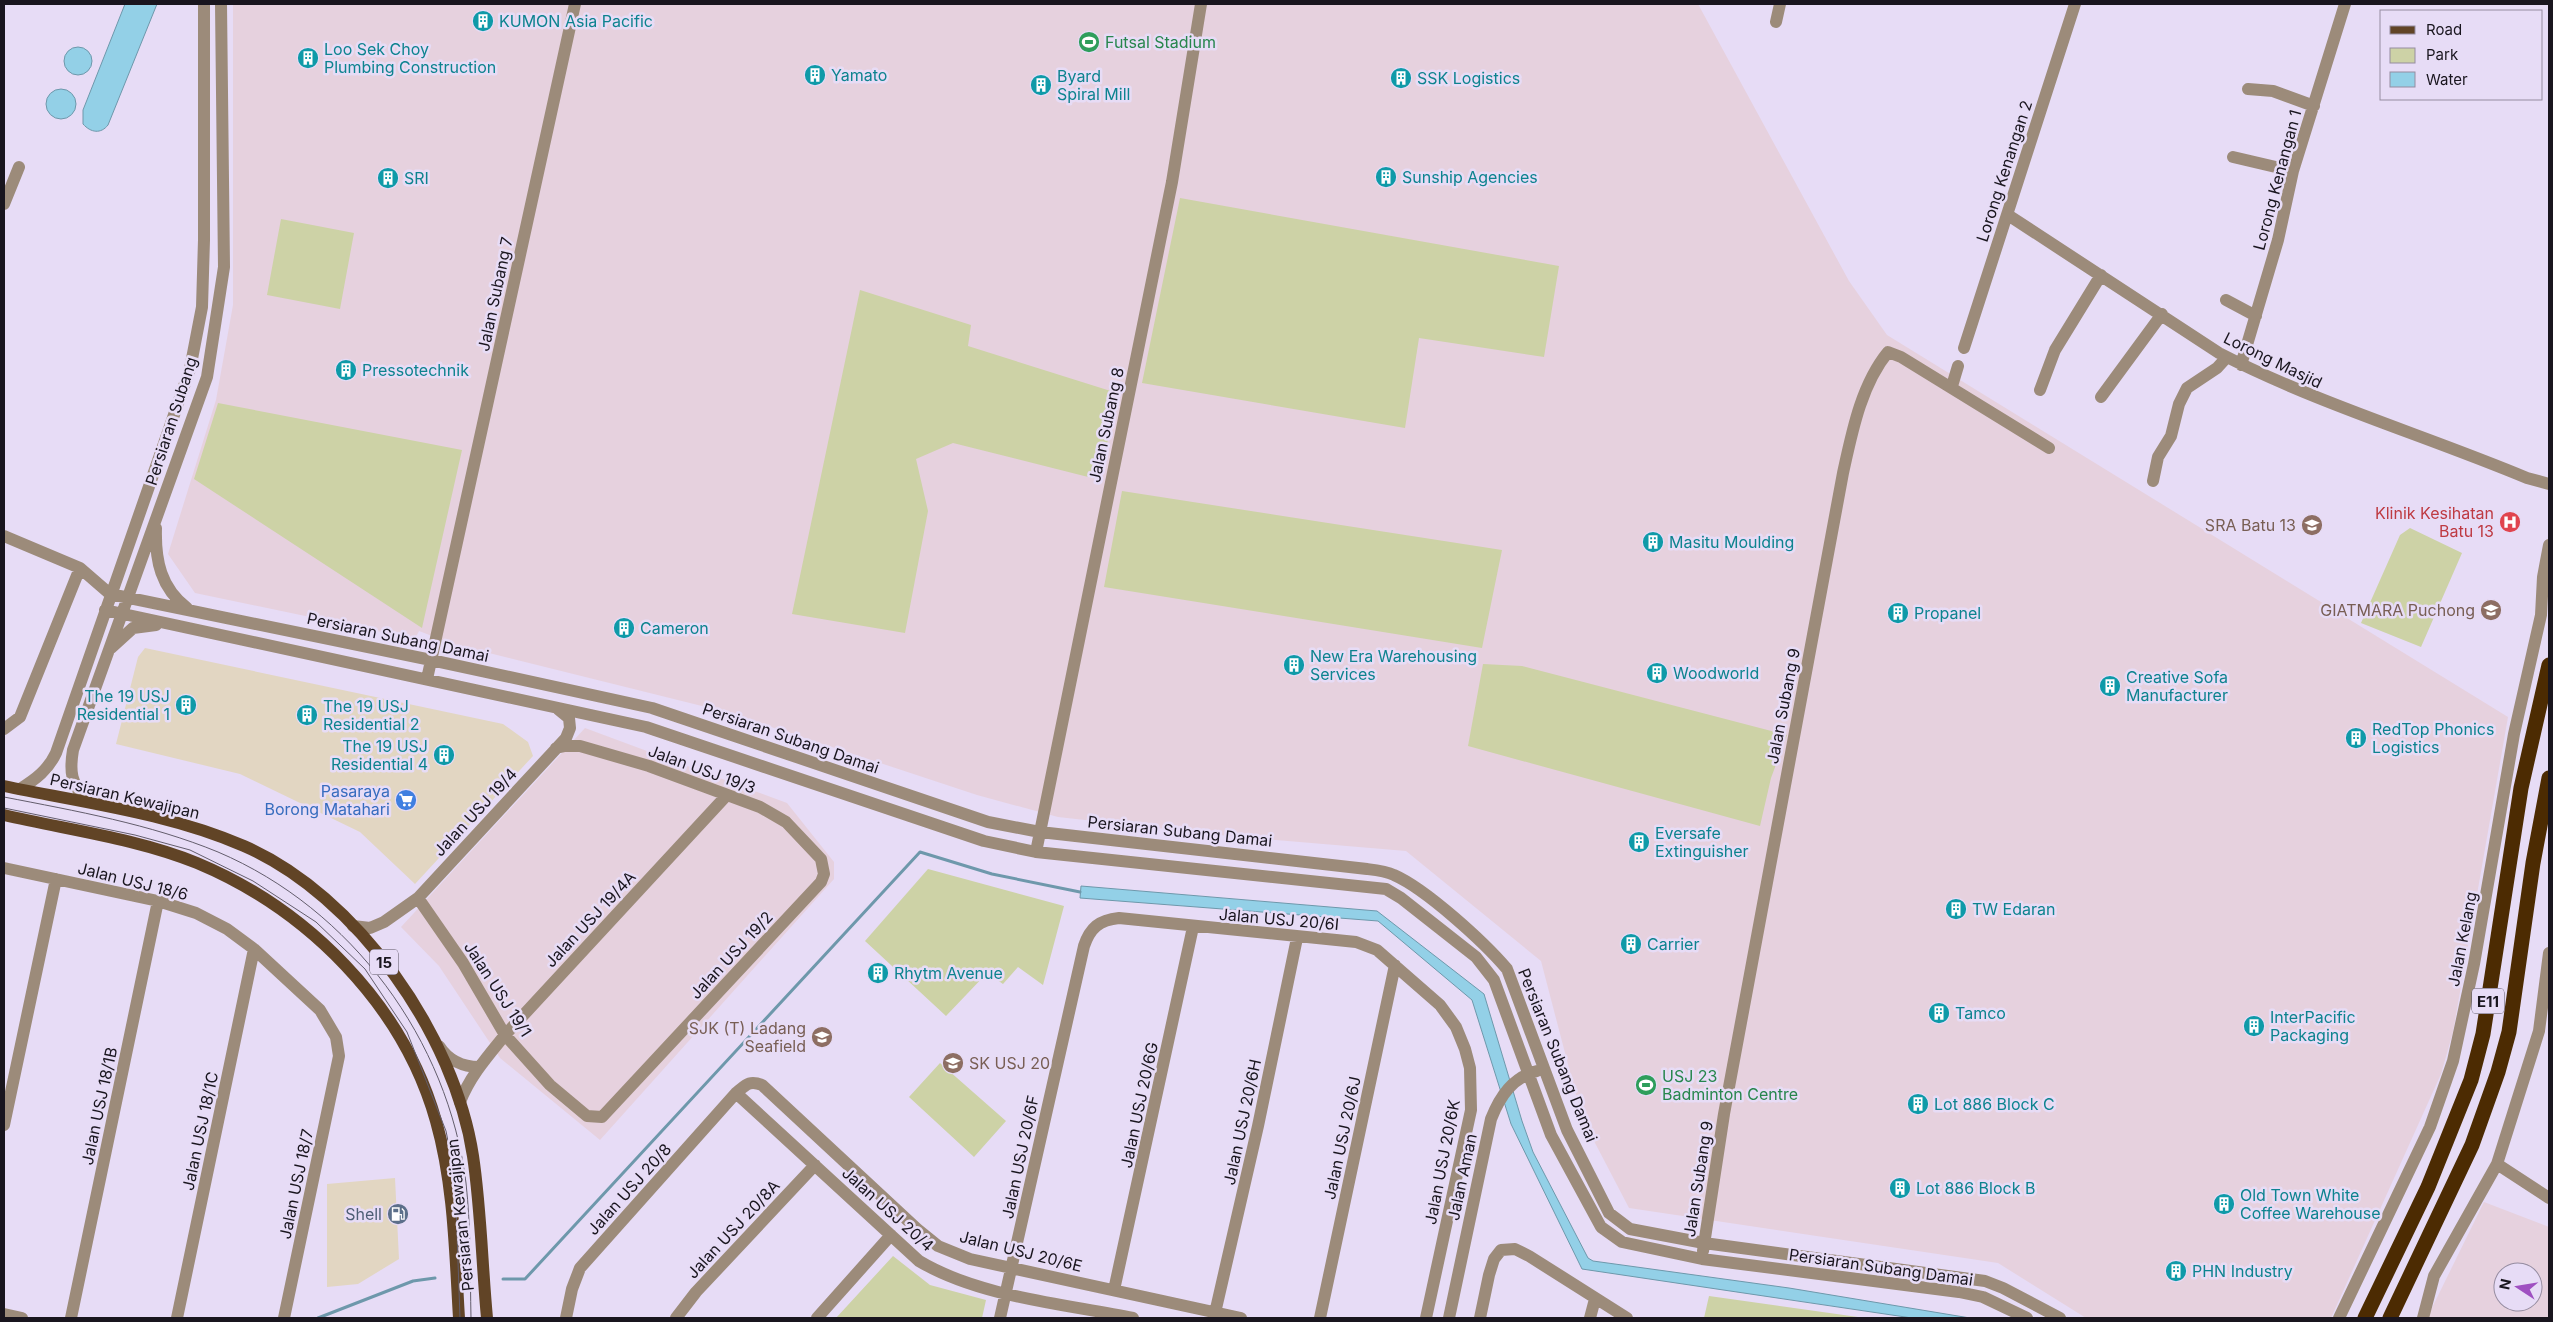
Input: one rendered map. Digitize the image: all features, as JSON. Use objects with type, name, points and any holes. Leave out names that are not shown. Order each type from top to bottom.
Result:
[{"type":"highway","name":"E11","points":[[2365,1318],[2428,1187],[2472,1080],[2483,1034],[2521,788],[2549,665]]},
{"type":"highway","name":"E11","points":[[2390,1318],[2472,1144],[2498,1072],[2509,1032],[2533,863],[2549,778]]},
{"type":"main road","name":"Persiaran Kewajipan","points":[[4,786],[168,819],[246,847],[315,890],[334,905],[388,966],[416,1004],[437,1043],[460,1102],[473,1156],[487,1318]]},
{"type":"main road","name":"Persiaran Kewajipan","points":[[4,815],[112,838],[168,853],[205,867],[264,898],[299,921],[336,956],[380,1007],[405,1043],[415,1063],[436,1120],[447,1169],[459,1318]]},
{"type":"street","name":"Persiaran Subang","points":[[20,789],[38,778],[54,758],[190,369],[202,307],[204,240],[204,4]]},
{"type":"street","name":"Persiaran Subang","points":[[84,801],[71,778],[70,770],[73,750],[206,378],[220,303],[224,267],[221,4]]},
{"type":"street","name":"Jalan Subang 7","points":[[427,679],[575,4]]},
{"type":"street","name":"Jalan Subang 8","points":[[1036,852],[1172,182],[1201,4]]},
{"type":"street","points":[[1776,22],[1780,4]]},
{"type":"street","name":"Lorong Kenangan 2","points":[[1964,348],[2075,4]]},
{"type":"street","name":"Lorong Kenangan 1","points":[[2241,365],[2278,240],[2293,171],[2345,4]]},
{"type":"street","points":[[2248,89],[2272,91],[2314,106]]},
{"type":"street","points":[[2233,157],[2293,171]]},
{"type":"street","points":[[4,204],[19,167]]},
{"type":"street","name":"Lorong Masjid","points":[[2008,215],[2241,365],[2310,396],[2526,478],[2549,484]]},
{"type":"street","points":[[204,240],[224,239]]},
{"type":"street","points":[[2040,390],[2055,350],[2101,275]]},
{"type":"street","points":[[2226,300],[2256,316]]},
{"type":"street","points":[[2102,397],[2162,314]]},
{"type":"street","name":"Jalan Subang 9","points":[[1702,1259],[1724,1114],[1843,473],[1853,432],[1869,384],[1879,364],[1888,352],[1913,362],[2049,448]]},
{"type":"street","points":[[2153,481],[2158,457],[2171,436],[2179,404],[2187,388],[2217,368],[2227,357]]},
{"type":"street","points":[[1952,386],[1958,366]]},
{"type":"street","points":[[157,516],[156,547],[162,578],[174,598],[190,610]]},
{"type":"street","points":[[4,536],[80,568],[110,594]]},
{"type":"street","name":"Jalan Kelang","points":[[2339,1318],[2430,1127],[2453,1061],[2474,964],[2514,734],[2540,615],[2543,577],[2549,545]]},
{"type":"street","points":[[4,728],[20,717],[80,568]]},
{"type":"street","name":"Persiaran Subang Damai","points":[[110,594],[652,708],[988,822],[1040,832],[1367,869],[1392,874],[1411,884],[1461,925],[1490,949],[1507,969],[1567,1130],[1609,1213],[1630,1229],[1704,1243],[1977,1280],[2003,1288],[2060,1318]]},
{"type":"street","name":"Persiaran Subang Damai","points":[[105,610],[646,727],[984,841],[1036,852],[1386,889],[1401,898],[1476,957],[1494,980],[1526,1074],[1551,1135],[1601,1227],[1622,1242],[1702,1259],[1959,1292],[1983,1297],[2027,1318]]},
{"type":"street","points":[[106,657],[117,641],[132,628],[147,625],[173,625]]},
{"type":"street","name":"Jalan USJ 19/4","points":[[353,926],[370,928],[384,922],[418,898],[566,738],[570,728],[566,714],[552,707]]},
{"type":"street","name":"Jalan USJ 19/3","points":[[556,748],[580,746],[649,766],[760,807],[786,822],[821,859]]},
{"type":"street","name":"Jalan USJ 19/4A","points":[[460,1102],[465,1089],[479,1067],[506,1035],[727,795]]},
{"type":"street","name":"Jalan USJ 19/2","points":[[608,1113],[821,882],[824,874],[821,859]]},
{"type":"street","name":"Jalan USJ 18/6","points":[[4,868],[158,901],[212,921],[254,949],[320,1010],[336,1037],[339,1056]]},
{"type":"street","points":[[4,1125],[56,879]]},
{"type":"street","name":"Jalan USJ 19/1","points":[[418,898],[463,963],[506,1035],[550,1085],[586,1116],[602,1117],[608,1113]]},
{"type":"street","name":"Jalan USJ 18/1B","points":[[72,1318],[158,901]]},
{"type":"street","name":"Jalan USJ 20/6I","points":[[1087,936],[1093,928],[1108,919],[1119,918],[1297,938],[1356,942],[1377,950],[1449,1015]]},
{"type":"street","name":"Jalan USJ 20/6G","points":[[1114,1290],[1194,927]]},
{"type":"street","name":"Jalan USJ 20/6F","points":[[1000,1318],[1087,936]]},
{"type":"street","name":"Jalan USJ 20/6H","points":[[1215,1313],[1258,1126],[1297,938]]},
{"type":"street","name":"Jalan USJ 18/1C","points":[[177,1318],[254,949]]},
{"type":"street","points":[[2423,1318],[2434,1276],[2498,1164],[2544,1033],[2549,953]]},
{"type":"street","name":"Jalan USJ 20/6J","points":[[1320,1318],[1395,965]]},
{"type":"street","name":"Jalan USJ 20/6K","points":[[1426,1318],[1471,1110],[1470,1068],[1465,1049],[1449,1015]]},
{"type":"street","points":[[437,1043],[446,1055],[459,1063],[479,1067]]},
{"type":"street","name":"Jalan USJ 18/7","points":[[284,1318],[339,1056]]},
{"type":"street","name":"Jalan Aman","points":[[1449,1318],[1490,1119],[1494,1109],[1508,1089],[1526,1074],[1545,1069]]},
{"type":"street","name":"Jalan USJ 20/6E","points":[[736,1093],[749,1082],[762,1085],[898,1212],[938,1246],[970,1259],[1241,1318]]},
{"type":"street","name":"Jalan USJ 20/4","points":[[736,1093],[919,1261],[932,1269],[965,1283],[1006,1293],[1104,1315],[1133,1318]]},
{"type":"street","name":"Jalan USJ 20/8","points":[[566,1318],[572,1290],[580,1268],[736,1093]]},
{"type":"street","points":[[2498,1164],[2549,1198]]},
{"type":"street","name":"Jalan USJ 20/8A","points":[[676,1318],[696,1292],[815,1165]]},
{"type":"street","points":[[817,1318],[892,1235]]},
{"type":"street","points":[[1480,1318],[1491,1266],[1498,1254],[1505,1248],[1515,1249],[1529,1256],[1594,1299],[1627,1318]]},
{"type":"street","points":[[1590,1318],[1594,1299]]},
{"type":"street","points":[[4,1314],[22,1318]]},
{"type":"shaded area","points":[[233,4],[1698,4],[1849,281],[1887,335],[2508,717],[2453,1032],[2441,1074],[2331,1318],[2086,1318],[1998,1263],[1629,1208],[1582,1118],[1541,961],[1406,851],[1229,836],[1058,817],[977,795],[726,712],[453,644],[419,631],[415,639],[195,593],[168,554],[216,400],[233,305]]},
{"type":"shaded area","points":[[145,648],[503,724],[528,742],[533,756],[415,884],[360,832],[240,774],[116,744],[138,657]]},
{"type":"shaded area","points":[[585,728],[787,803],[834,862],[834,879],[600,1140],[500,1058],[439,966],[401,927]]},
{"type":"shaded area","points":[[395,1178],[399,1259],[358,1284],[327,1287],[327,1184]]},
{"type":"shaded area","points":[[2484,1202],[2549,1227],[2549,1318],[2427,1318]]},
{"type":"green space","points":[[1180,198],[1559,266],[1544,357],[1419,338],[1405,428],[1142,383]]},
{"type":"green space","points":[[281,219],[354,233],[340,309],[267,295]]},
{"type":"green space","points":[[860,290],[971,325],[968,346],[1117,393],[1100,480],[953,443],[916,459],[928,511],[905,633],[792,614]]},
{"type":"green space","points":[[218,403],[462,450],[422,628],[194,479]]},
{"type":"green space","points":[[1122,491],[1502,550],[1482,648],[1104,587]]},
{"type":"green space","points":[[2410,528],[2462,553],[2421,647],[2361,623],[2400,535]]},
{"type":"green space","points":[[1483,664],[1522,666],[1787,735],[1771,778],[1760,826],[1468,746]]},
{"type":"green space","points":[[928,869],[1064,906],[1043,985],[1018,967],[1003,984],[987,973],[946,1016],[865,941]]},
{"type":"green space","points":[[940,1063],[1006,1121],[974,1157],[909,1097]]},
{"type":"green space","points":[[893,1256],[930,1285],[986,1300],[982,1318],[836,1318]]},
{"type":"green space","points":[[1709,1296],[1865,1318],[1704,1318]]},
{"type":"water","points":[[125,4],[157,4],[108,125],[102,130],[93,131],[83,124],[83,110]]},
{"type":"water","points":[[78,47],[88,51],[92,61],[88,71],[78,75],[68,71],[64,61],[68,51]]},
{"type":"water","points":[[61,89],[67,90],[75,98],[75,110],[67,118],[61,119],[55,118],[47,110],[46,104],[47,98],[55,90]]},
{"type":"water","points":[[1081,886],[1377,911],[1484,994],[1533,1152],[1588,1258],[1593,1261],[1789,1288],[1970,1318],[1912,1318],[1582,1269],[1511,1124],[1472,1000],[1378,921],[1080,898]]},
{"type":"waterway","points":[[503,1279],[525,1279],[920,852],[992,874],[1080,892]]},
{"type":"waterway","points":[[318,1318],[413,1281],[435,1278]]},
{"type":"tram line","points":[[4,797],[139,826],[218,852],[266,877],[311,908],[351,944],[386,985],[415,1030],[438,1079],[456,1130],[468,1200],[471,1318]]},
{"type":"tram line","points":[[4,808],[135,835],[190,850],[253,881],[316,922],[365,969],[407,1032],[446,1131],[455,1176],[460,1318]]},
{"type":"place","name":"KUMON Asia Pacific","points":[[483,21]]},
{"type":"place","name":"Futsal Stadium","points":[[1089,42]]},
{"type":"place","name":"Loo Sek Choy Plumbing Construction","points":[[308,58]]},
{"type":"place","name":"Yamato","points":[[815,75]]},
{"type":"place","name":"SSK Logistics","points":[[1401,78]]},
{"type":"place","name":"Byard Spiral Mill","points":[[1041,85]]},
{"type":"place","name":"Sunship Agencies","points":[[1386,177]]},
{"type":"place","name":"SRI","points":[[388,178]]},
{"type":"place","name":"Pressotechnik","points":[[346,370]]},
{"type":"place","name":"Klinik Kesihatan Batu 13","points":[[2510,522]]},
{"type":"place","name":"SRA Batu 13","points":[[2312,525]]},
{"type":"place","name":"Masitu Moulding","points":[[1653,542]]},
{"type":"place","name":"GIATMARA Puchong","points":[[2491,610]]},
{"type":"place","name":"Propanel","points":[[1898,613]]},
{"type":"place","name":"Cameron","points":[[624,628]]},
{"type":"place","name":"New Era Warehousing Services","points":[[1294,665]]},
{"type":"place","name":"Woodworld","points":[[1657,673]]},
{"type":"place","name":"Creative Sofa Manufacturer","points":[[2110,686]]},
{"type":"place","name":"The 19 USJ Residential 1","points":[[186,705]]},
{"type":"place","name":"The 19 USJ Residential 2","points":[[307,715]]},
{"type":"place","name":"RedTop Phonics Logistics","points":[[2356,738]]},
{"type":"place","name":"The 19 USJ Residential 4","points":[[444,755]]},
{"type":"place","name":"Pasaraya Borong Matahari","points":[[406,800]]},
{"type":"place","name":"Eversafe Extinguisher","points":[[1639,842]]},
{"type":"place","name":"TW Edaran","points":[[1956,909]]},
{"type":"place","name":"Carrier","points":[[1631,944]]},
{"type":"place","name":"Rhytm Avenue","points":[[878,973]]},
{"type":"place","name":"Tamco","points":[[1939,1013]]},
{"type":"place","name":"InterPacific Packaging","points":[[2254,1026]]},
{"type":"place","name":"SJK (T) Ladang Seafield","points":[[822,1037]]},
{"type":"place","name":"SK USJ 20","points":[[953,1063]]},
{"type":"place","name":"USJ 23 Badminton Centre","points":[[1646,1085]]},
{"type":"place","name":"Lot 886 Block C","points":[[1918,1104]]},
{"type":"place","name":"Lot 886 Block B","points":[[1900,1188]]},
{"type":"place","name":"Old Town White Coffee Warehouse","points":[[2224,1204]]},
{"type":"place","name":"Shell","points":[[398,1214]]},
{"type":"place","name":"PHN Industry","points":[[2176,1271]]}]
